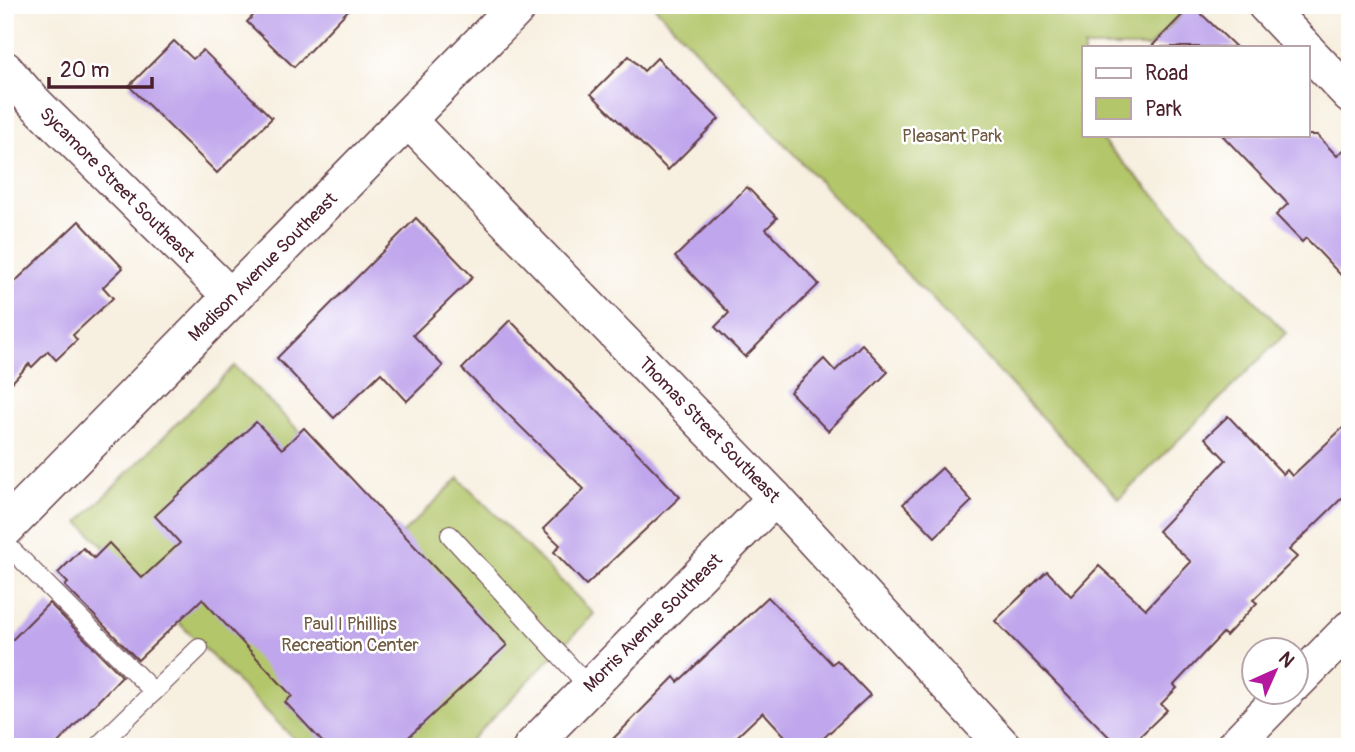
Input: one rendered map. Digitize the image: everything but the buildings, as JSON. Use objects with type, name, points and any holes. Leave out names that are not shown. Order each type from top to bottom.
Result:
[{"type":"street","name":"Madison Avenue Southeast","points":[[5,528],[519,5]]},
{"type":"street","points":[[1265,5],[1303,46]]},
{"type":"street","points":[[1310,53],[1350,95]]},
{"type":"street","name":"Sycamore Street Southeast","points":[[5,69],[33,102],[232,298]]},
{"type":"street","name":"Thomas Street Southeast","points":[[408,120],[775,498],[1004,747]]},
{"type":"street","name":"Morris Avenue Southeast","points":[[531,747],[775,498]]},
{"type":"street","points":[[1310,669],[1350,628]]},
{"type":"street","points":[[1233,747],[1273,706]]},
{"type":"lane","points":[[450,535],[589,687]]},
{"type":"lane","points":[[5,543],[154,692]]},
{"type":"lane","points":[[100,744],[199,648]]},
{"type":"green space","name":"Pleasant Park","points":[[653,5],[1191,5],[1150,46],[1082,46],[1082,136],[1098,136],[1286,333],[1119,499]]},
{"type":"green space","name":"Paul I Phillips Recreation Center","points":[[234,366],[402,534],[459,478],[594,614],[464,747],[302,747],[79,522]]}]
